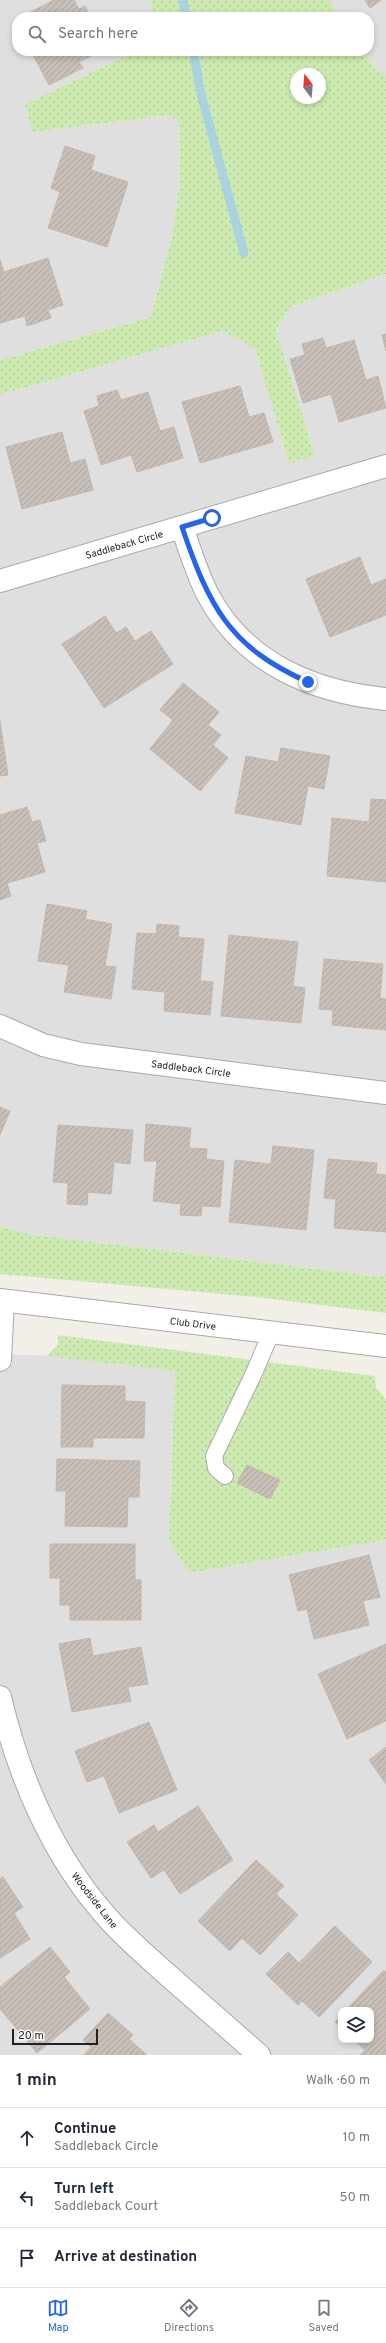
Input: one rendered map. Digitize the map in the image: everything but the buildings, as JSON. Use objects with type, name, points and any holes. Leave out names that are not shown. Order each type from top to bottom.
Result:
[{"type":"street","name":"Saddleback Circle","points":[[0,581],[386,466]]},
{"type":"street","points":[[182,527],[201,580],[216,609],[233,632],[255,653],[288,674],[308,682],[351,695],[386,700]]},
{"type":"street","name":"Saddleback Circle","points":[[0,1026],[43,1045],[81,1054],[386,1093]]},
{"type":"street","points":[[0,1360],[1,1301]]},
{"type":"street","name":"Club Drive","points":[[1,1301],[386,1346]]},
{"type":"street","name":"Woodside Lane","points":[[0,1696],[15,1751],[35,1802],[61,1853],[88,1894],[121,1932],[259,2055]]},
{"type":"lane","points":[[225,1476],[216,1468],[214,1456],[254,1373],[271,1333]]},
{"type":"shaded area","points":[[0,0],[149,0],[153,12],[12,12],[12,56],[126,56],[25,104],[32,132],[170,115],[179,122],[180,179],[173,232],[151,317],[0,360]]},
{"type":"shaded area","points":[[329,0],[386,0],[386,76],[375,68],[367,56],[374,56],[374,12],[337,12]]},
{"type":"shaded area","points":[[386,274],[386,1274],[382,1277],[28,1234],[0,1226],[0,395],[222,331],[255,349],[289,462],[315,456],[276,329],[292,306]]},
{"type":"shaded area","points":[[0,1354],[60,1356],[175,1371],[169,1541],[189,1573],[386,1540],[386,2055],[0,2055]]},
{"type":"green space","points":[[149,0],[329,0],[337,12],[153,12]]},
{"type":"green space","points":[[126,56],[367,56],[375,68],[386,76],[386,274],[292,306],[276,329],[315,456],[289,463],[255,349],[222,331],[0,395],[0,360],[151,317],[173,232],[180,179],[179,122],[170,115],[32,132],[25,104]]},
{"type":"green space","points":[[0,1226],[28,1234],[382,1277],[386,1274],[386,1313],[256,1297],[0,1274]]},
{"type":"green space","points":[[58,1335],[375,1376],[376,1388],[386,1399],[386,1540],[189,1573],[169,1541],[175,1371],[47,1356],[58,1345]]},
{"type":"waterway","points":[[183,0],[185,12]]},
{"type":"waterway","points":[[194,56],[201,94],[244,253]]},
{"type":"route","points":[[212,518],[182,527],[195,566],[216,609],[233,632],[255,653],[288,674],[308,682]]}]
